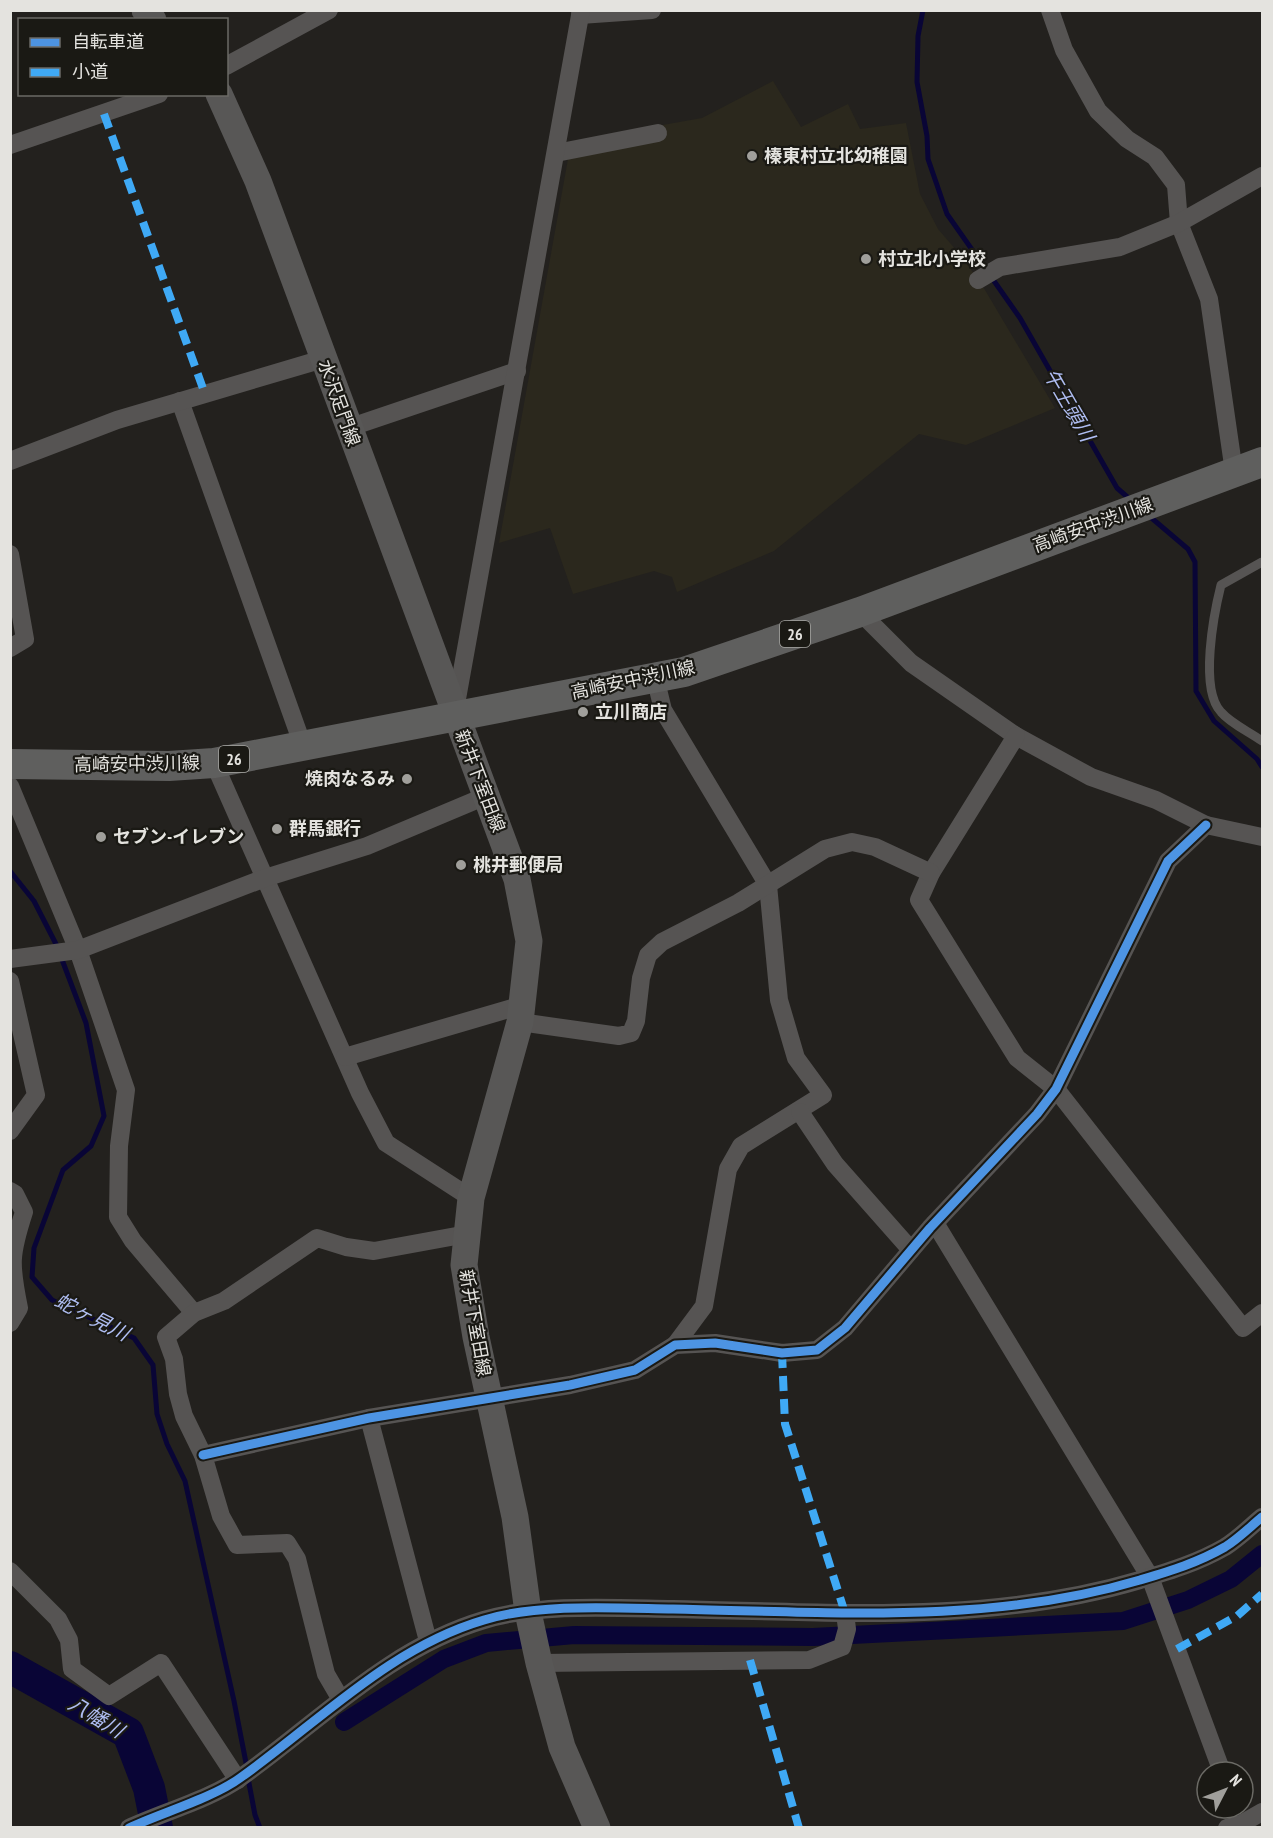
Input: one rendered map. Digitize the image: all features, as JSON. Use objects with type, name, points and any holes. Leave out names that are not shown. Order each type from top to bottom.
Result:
[{"type":"main road","name":"水沢足門線","points":[[220,96],[258,182],[454,715]]},
{"type":"main road","name":"高崎安中渋川線","points":[[10,764],[169,766],[214,763],[684,672],[860,612],[1263,462]]},
{"type":"main road","name":"新井下室田線","points":[[454,715],[517,879],[528,941],[521,1014],[471,1198],[464,1266],[515,1517],[528,1612],[539,1663],[562,1747],[597,1827]]},
{"type":"street","points":[[228,65],[329,10]]},
{"type":"street","points":[[454,715],[580,13],[652,10]]},
{"type":"street","points":[[1050,10],[1064,50],[1098,111],[1127,139],[1155,157],[1176,184],[1179,222],[1209,299],[1234,472]]},
{"type":"street","points":[[10,145],[153,96]]},
{"type":"street","points":[[556,153],[658,133]]},
{"type":"street","points":[[978,280],[1000,267],[1120,247],[1179,222],[1263,176]]},
{"type":"street","points":[[10,461],[117,420],[323,360]]},
{"type":"street","points":[[348,428],[517,370]]},
{"type":"street","points":[[180,401],[303,746]]},
{"type":"street","points":[[10,554],[25,639],[10,648]]},
{"type":"street","points":[[860,612],[912,663],[1016,736],[1091,777],[1156,800],[1206,825],[1261,837]]},
{"type":"street","points":[[203,1455],[369,1418],[635,1370],[675,1345],[704,1306],[728,1169],[741,1146],[800,1112],[823,1095],[796,1058],[779,1000],[768,885],[663,710],[655,677]]},
{"type":"street","points":[[1016,736],[931,873],[919,900],[1017,1058],[1056,1089],[1243,1328],[1263,1313]]},
{"type":"street","points":[[214,763],[360,1094],[386,1143],[471,1198]]},
{"type":"street","points":[[10,786],[78,950],[126,1090],[119,1146],[118,1217],[133,1240],[194,1313]]},
{"type":"street","points":[[10,959],[78,950],[265,878],[367,846],[486,796]]},
{"type":"street","points":[[675,1345],[715,1343],[782,1353],[817,1350],[845,1328],[935,1223],[1037,1114],[1056,1089],[1168,861],[1206,825]]},
{"type":"street","points":[[345,1057],[521,1014],[619,1036],[631,1033],[636,1022],[641,978],[648,955],[662,942],[738,903],[825,849],[852,842],[875,847],[931,873]]},
{"type":"street","points":[[10,981],[36,1095],[10,1131]]},
{"type":"street","points":[[800,1112],[836,1164],[911,1251]]},
{"type":"street","points":[[10,1191],[15,1194],[24,1212],[12,1250],[12,1274],[19,1308],[10,1323]]},
{"type":"street","points":[[935,1223],[1150,1577],[1218,1760]]},
{"type":"street","points":[[340,1698],[326,1674],[297,1559],[287,1543],[237,1545],[221,1516],[203,1455],[184,1416],[174,1359],[166,1337],[194,1313],[224,1301],[316,1238],[346,1247],[374,1251],[467,1234]]},
{"type":"street","points":[[369,1418],[428,1641]]},
{"type":"street","points":[[133,1826],[238,1780],[340,1698],[428,1641],[486,1619],[528,1612],[600,1608],[845,1613],[984,1609],[1093,1594],[1186,1567],[1227,1546],[1263,1517]]},
{"type":"street","points":[[10,1571],[58,1619],[69,1640],[72,1669],[98,1690],[109,1696],[161,1663],[238,1780]]},
{"type":"street","points":[[539,1663],[809,1660],[842,1647],[847,1629],[845,1613]]},
{"type":"street","points":[[1237,1822],[1263,1812]]},
{"type":"lane","points":[[1263,562],[1221,585],[1211,624],[1211,690],[1220,711],[1263,741]]},
{"type":"shaded area","points":[[773,81],[801,127],[848,104],[860,129],[906,123],[920,194],[938,229],[963,258],[985,290],[1055,408],[966,445],[919,434],[774,551],[677,592],[672,577],[654,571],[573,594],[550,528],[499,543],[568,159],[657,126],[702,118]]},
{"type":"waterway","name":"午王頭川","points":[[923,10],[918,36],[917,82],[927,136],[928,159],[947,214],[1020,318],[1117,488],[1132,501]]},
{"type":"waterway","name":"午王頭川","points":[[1148,515],[1188,549],[1195,562],[1196,691],[1214,721],[1257,759],[1262,767]]},
{"type":"waterway","name":"蛇ヶ見川","points":[[10,871],[34,901],[58,948]]},
{"type":"waterway","name":"蛇ヶ見川","points":[[61,957],[86,1023],[104,1116],[91,1146],[63,1170],[34,1248],[32,1277],[52,1300],[134,1338],[153,1365],[157,1414],[167,1444],[185,1481],[247,1768]]},
{"type":"waterway","points":[[344,1722],[444,1659],[486,1643],[574,1635],[813,1637],[1123,1621],[1188,1600],[1231,1579],[1262,1554]]},
{"type":"waterway","name":"八幡川","points":[[10,1667],[128,1733],[149,1788],[157,1828]]},
{"type":"waterway","name":"蛇ヶ見川","points":[[248,1778],[255,1815],[260,1828]]},
{"type":"marked path","points":[[104,114],[205,394]]},
{"type":"marked path","points":[[782,1353],[785,1424],[845,1613]]},
{"type":"marked path","points":[[1177,1649],[1237,1616],[1262,1594]]},
{"type":"marked path","points":[[750,1660],[799,1828]]},
{"type":"cycle path","points":[[203,1455],[369,1418],[570,1385],[635,1370],[675,1345],[715,1343],[782,1353],[817,1350],[845,1328],[930,1228],[1037,1114],[1056,1089],[1168,861],[1206,825]]},
{"type":"cycle path","points":[[129,1828],[201,1799],[229,1785],[356,1688],[386,1668],[449,1633],[484,1620],[529,1611],[578,1608],[849,1613],[967,1610],[1025,1604],[1083,1594],[1140,1580],[1183,1566],[1225,1547],[1262,1517]]},
{"type":"place","name":"榛東村立北幼稚園","points":[[752,156]]},
{"type":"place","name":"村立北小学校","points":[[866,259]]},
{"type":"place","name":"立川商店","points":[[583,712]]},
{"type":"place","name":"焼肉なるみ","points":[[407,779]]},
{"type":"place","name":"群馬銀行","points":[[277,829]]},
{"type":"place","name":"セブン-イレブン","points":[[101,837]]},
{"type":"place","name":"桃井郵便局","points":[[461,865]]}]
